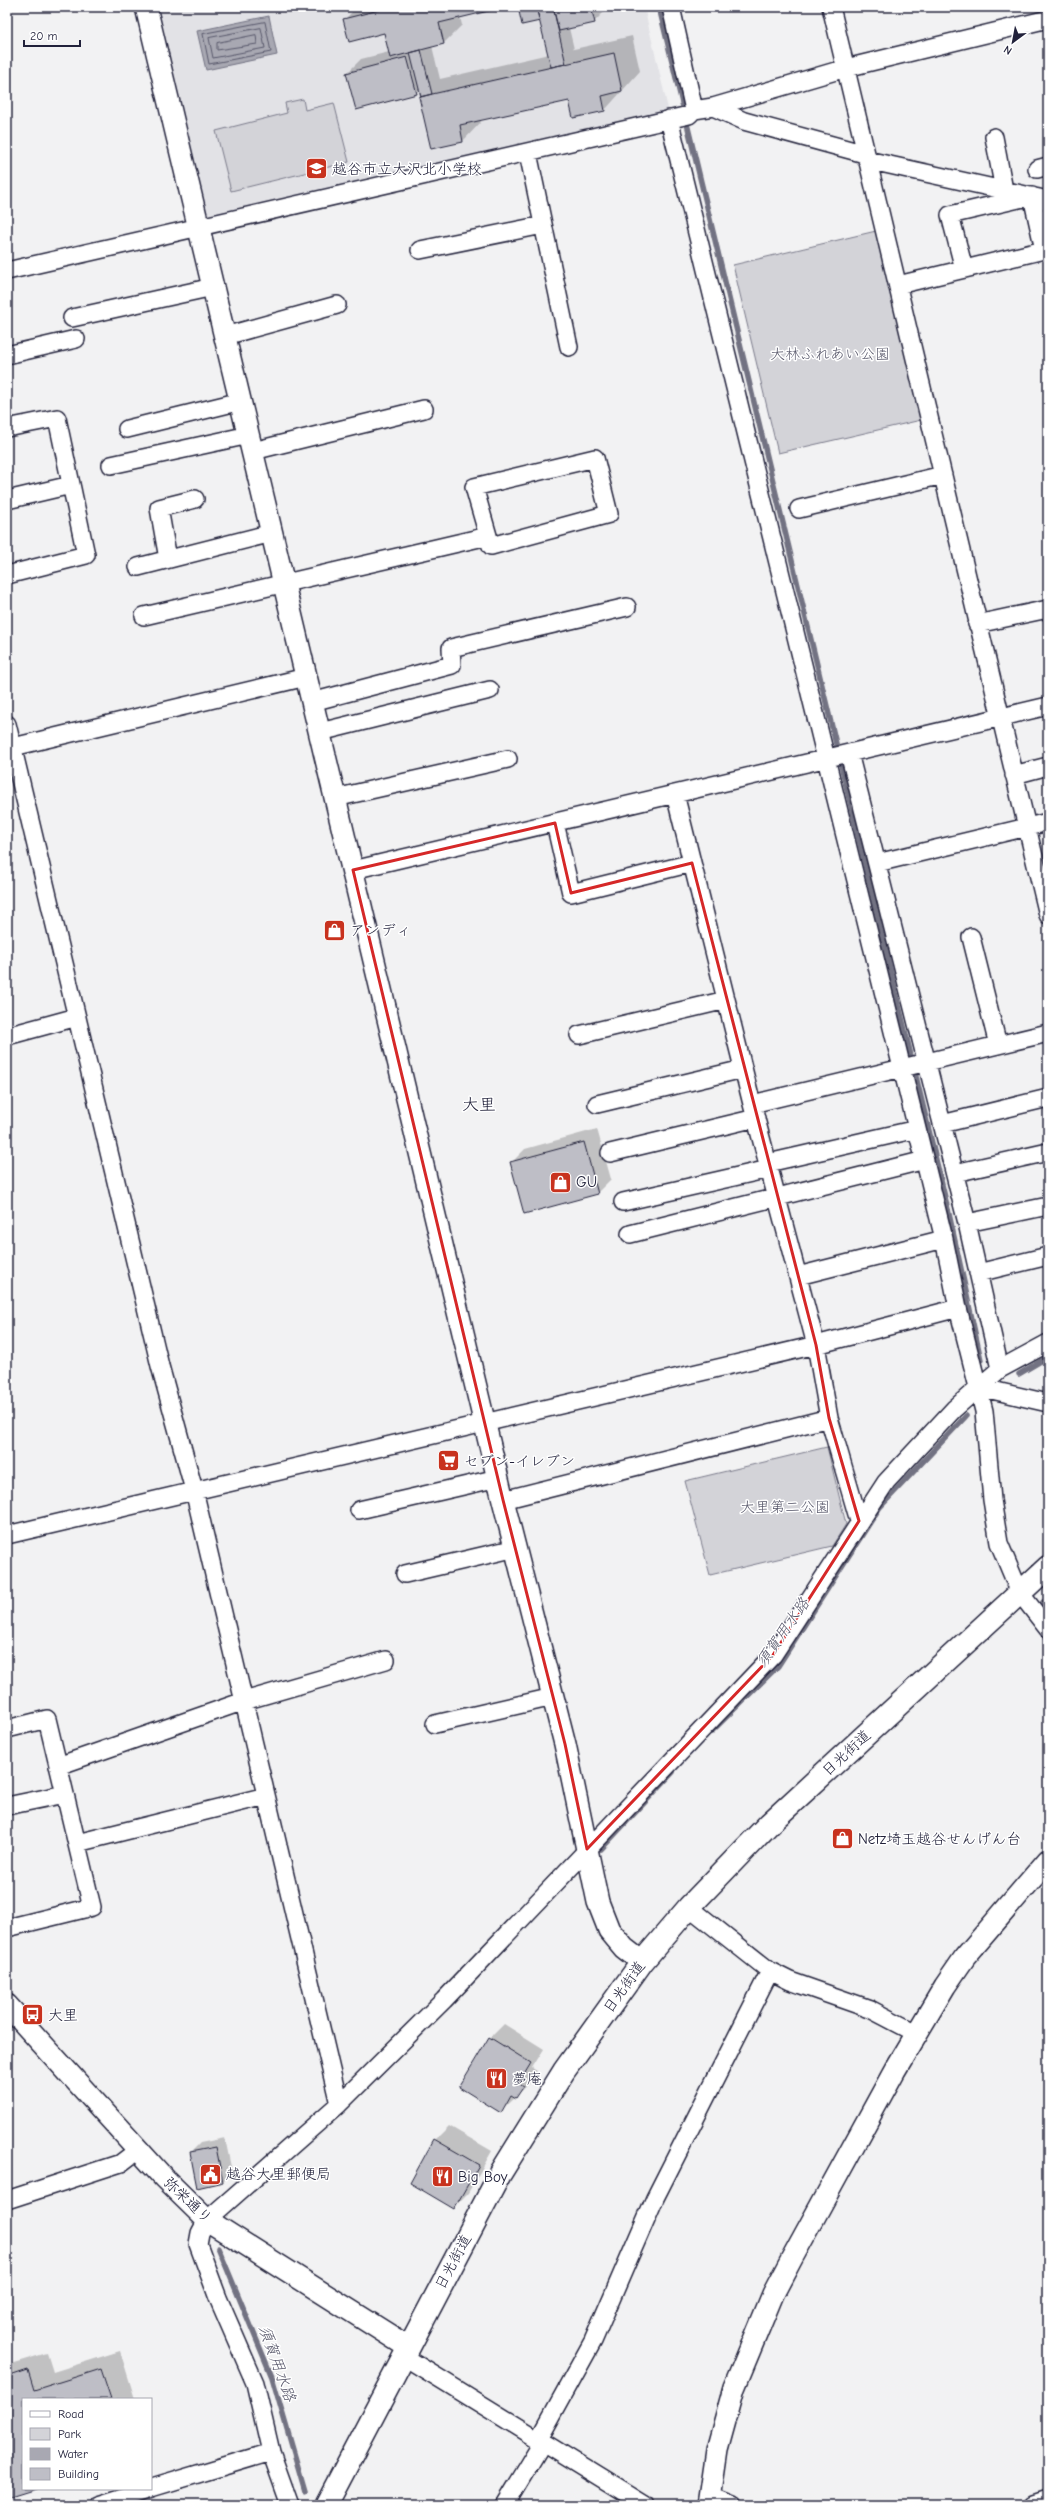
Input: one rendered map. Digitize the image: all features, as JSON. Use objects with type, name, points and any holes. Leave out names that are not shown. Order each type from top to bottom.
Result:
[{"type":"main road","name":"日光街道","points":[[326,2505],[477,2216],[520,2140],[564,2070],[642,1962],[689,1907],[770,1823],[1048,1567]]},
{"type":"street","points":[[146,7],[498,1478],[502,1500],[516,1548],[553,1696],[598,1902],[609,1930],[624,1948],[642,1962]]},
{"type":"street","points":[[831,7],[898,285],[999,718],[1048,915]]},
{"type":"street","points":[[673,8],[694,110]]},
{"type":"street","points":[[7,271],[199,229],[689,115],[694,110],[713,107],[846,68],[1048,19]]},
{"type":"street","points":[[713,107],[744,121],[866,157],[1040,198]]},
{"type":"street","points":[[669,119],[827,758],[944,1239],[958,1308],[979,1387],[984,1412],[992,1500],[999,1543],[1020,1593],[1048,1629]]},
{"type":"street","points":[[994,136],[1004,190]]},
{"type":"street","points":[[528,153],[569,347]]},
{"type":"street","points":[[898,285],[1044,250],[1040,198]]},
{"type":"street","points":[[964,269],[950,215],[1040,198]]},
{"type":"street","points":[[420,250],[543,225]]},
{"type":"street","points":[[72,318],[214,287]]},
{"type":"street","points":[[225,336],[337,305]]},
{"type":"street","points":[[7,355],[76,339]]},
{"type":"street","points":[[127,429],[240,401]]},
{"type":"street","points":[[111,464],[251,443],[424,409]]},
{"type":"street","points":[[7,428],[57,418],[86,555],[7,575]]},
{"type":"street","points":[[595,458],[609,514],[491,546],[488,536],[474,487],[595,458]]},
{"type":"street","points":[[799,509],[942,475]]},
{"type":"street","points":[[7,500],[71,485]]},
{"type":"street","points":[[168,560],[159,508],[194,499]]},
{"type":"street","points":[[138,567],[272,533]]},
{"type":"street","points":[[144,616],[284,582],[488,536]]},
{"type":"street","points":[[312,702],[452,665],[451,648],[627,606]]},
{"type":"street","points":[[977,624],[1048,609]]},
{"type":"street","points":[[10,746],[306,676]]},
{"type":"street","points":[[320,732],[490,690]]},
{"type":"street","points":[[353,870],[1048,706]]},
{"type":"street","points":[[7,724],[10,746],[77,1017],[160,1366],[194,1490],[339,2104]]},
{"type":"street","points":[[849,753],[967,1223],[1000,1369]]},
{"type":"street","points":[[335,798],[508,759]]},
{"type":"street","points":[[1014,775],[1048,766]]},
{"type":"street","points":[[675,794],[768,1166],[816,1345],[829,1418],[859,1521]]},
{"type":"street","points":[[877,863],[1048,822]]},
{"type":"street","points":[[555,823],[571,893],[692,862]]},
{"type":"street","points":[[971,937],[998,1045]]},
{"type":"street","points":[[579,1035],[726,1000]]},
{"type":"street","points":[[7,1036],[77,1017]]},
{"type":"street","points":[[610,1153],[903,1069],[1048,1033]]},
{"type":"street","points":[[597,1104],[744,1069]]},
{"type":"street","points":[[942,1124],[1048,1098]]},
{"type":"street","points":[[623,1202],[917,1128]]},
{"type":"street","points":[[954,1173],[1048,1152]]},
{"type":"street","points":[[630,1234],[925,1160]]},
{"type":"street","points":[[967,1223],[1048,1206]]},
{"type":"street","points":[[798,1276],[944,1239]]},
{"type":"street","points":[[978,1273],[1048,1256]]},
{"type":"street","points":[[7,1535],[816,1345],[958,1308]]},
{"type":"street","points":[[290,2505],[271,2452],[255,2383],[218,2298],[198,2244],[200,2233],[206,2220],[339,2104],[444,2000],[773,1655],[859,1521],[886,1482],[954,1409],[1000,1369],[1048,1343]]},
{"type":"street","points":[[979,1387],[1048,1403]]},
{"type":"street","points":[[502,1500],[829,1418]]},
{"type":"street","points":[[359,1510],[498,1478]]},
{"type":"street","points":[[404,1574],[516,1548]]},
{"type":"street","points":[[58,1766],[244,1701],[386,1660]]},
{"type":"street","points":[[435,1724],[553,1696]]},
{"type":"street","points":[[7,1729],[47,1719],[92,1907],[7,1928]]},
{"type":"street","points":[[7,1806],[65,1794]]},
{"type":"street","points":[[77,1843],[266,1796]]},
{"type":"street","points":[[733,2505],[710,2501],[717,2450],[734,2388],[773,2294],[916,2033],[965,1958],[1048,1860]]},
{"type":"street","points":[[689,1907],[770,1970],[790,1981],[870,2010],[916,2033]]},
{"type":"street","points":[[506,2505],[592,2341],[655,2198],[770,1970]]},
{"type":"street","name":"弥栄通り","points":[[7,2005],[138,2150],[206,2220],[405,2352]]},
{"type":"street","points":[[7,2200],[121,2163],[138,2150]]},
{"type":"street","points":[[405,2352],[645,2505]]},
{"type":"street","points":[[152,2488],[271,2452]]},
{"type":"street","points":[[98,2505],[147,2490]]},
{"type":"street","points":[[1033,2505],[1048,2500]]},
{"type":"highlighted area","points":[[555,823],[571,893],[692,863],[816,1345],[829,1418],[859,1521],[773,1655],[587,1849],[565,1744],[503,1500],[353,870]]},
{"type":"shaded area","name":"越谷市立大沢北小学校","points":[[157,7],[644,7],[669,113],[208,225]]},
{"type":"green space","points":[[303,99],[305,110],[334,103],[349,162],[231,191],[216,131],[287,113],[285,103]]},
{"type":"green space","name":"大林ふれあい公園","points":[[876,231],[921,420],[778,453],[733,265]]},
{"type":"green space","name":"大里第二公園","points":[[827,1447],[846,1524],[832,1546],[710,1575],[685,1481]]},
{"type":"water","points":[[269,16],[277,55],[206,70],[197,31]]},
{"type":"building","points":[[391,7],[505,7],[439,23],[444,44],[390,58],[384,33],[349,42],[343,19]]},
{"type":"building","points":[[518,7],[536,7],[540,21],[522,25]]},
{"type":"building","points":[[536,7],[553,7],[566,64],[551,67]]},
{"type":"building","points":[[553,7],[591,7],[595,23],[559,31]]},
{"type":"building","points":[[421,50],[432,94],[421,97],[410,53]]},
{"type":"building","points":[[614,53],[622,91],[602,96],[605,111],[573,118],[569,101],[460,125],[463,142],[431,149],[419,97]]},
{"type":"building","points":[[407,57],[417,94],[356,110],[346,73]]},
{"type":"building","points":[[584,1142],[598,1194],[524,1214],[510,1162]]},
{"type":"building","points":[[489,2037],[531,2063],[519,2083],[524,2086],[516,2098],[511,2095],[501,2113],[459,2087]]},
{"type":"building","points":[[434,2139],[479,2165],[454,2209],[410,2183]]},
{"type":"building","points":[[216,2147],[223,2182],[197,2188],[190,2152]]},
{"type":"building","points":[[101,2369],[111,2398],[22,2398],[22,2490],[33,2490],[7,2498],[7,2377],[28,2370],[34,2390]]},
{"type":"waterway","points":[[659,7],[949,1214],[981,1360]]},
{"type":"waterway","name":"須賀用水路","points":[[1019,1374],[1048,1357]]},
{"type":"waterway","name":"須賀用水路","points":[[711,1732],[778,1666],[880,1507],[966,1416]]},
{"type":"waterway","points":[[1043,1602],[1048,1608]]},
{"type":"waterway","name":"須賀用水路","points":[[601,1849],[673,1772]]},
{"type":"waterway","name":"須賀用水路","points":[[218,2247],[272,2377],[305,2491]]},
{"type":"place","name":"越谷市立大沢北小学校","points":[[317,169]]},
{"type":"place","name":"アンディ","points":[[334,930]]},
{"type":"place","name":"GU","points":[[560,1182]]},
{"type":"place","name":"セブン-イレブン","points":[[448,1461]]},
{"type":"place","name":"Netz埼玉越谷せんげん台","points":[[843,1839]]},
{"type":"place","name":"大里","points":[[32,2015]]},
{"type":"place","name":"夢庵","points":[[497,2079]]},
{"type":"place","name":"越谷大里郵便局","points":[[210,2174]]},
{"type":"place","name":"Big Boy","points":[[443,2177]]},
{"type":"district","name":"大里","points":[[479,1104]]}]
